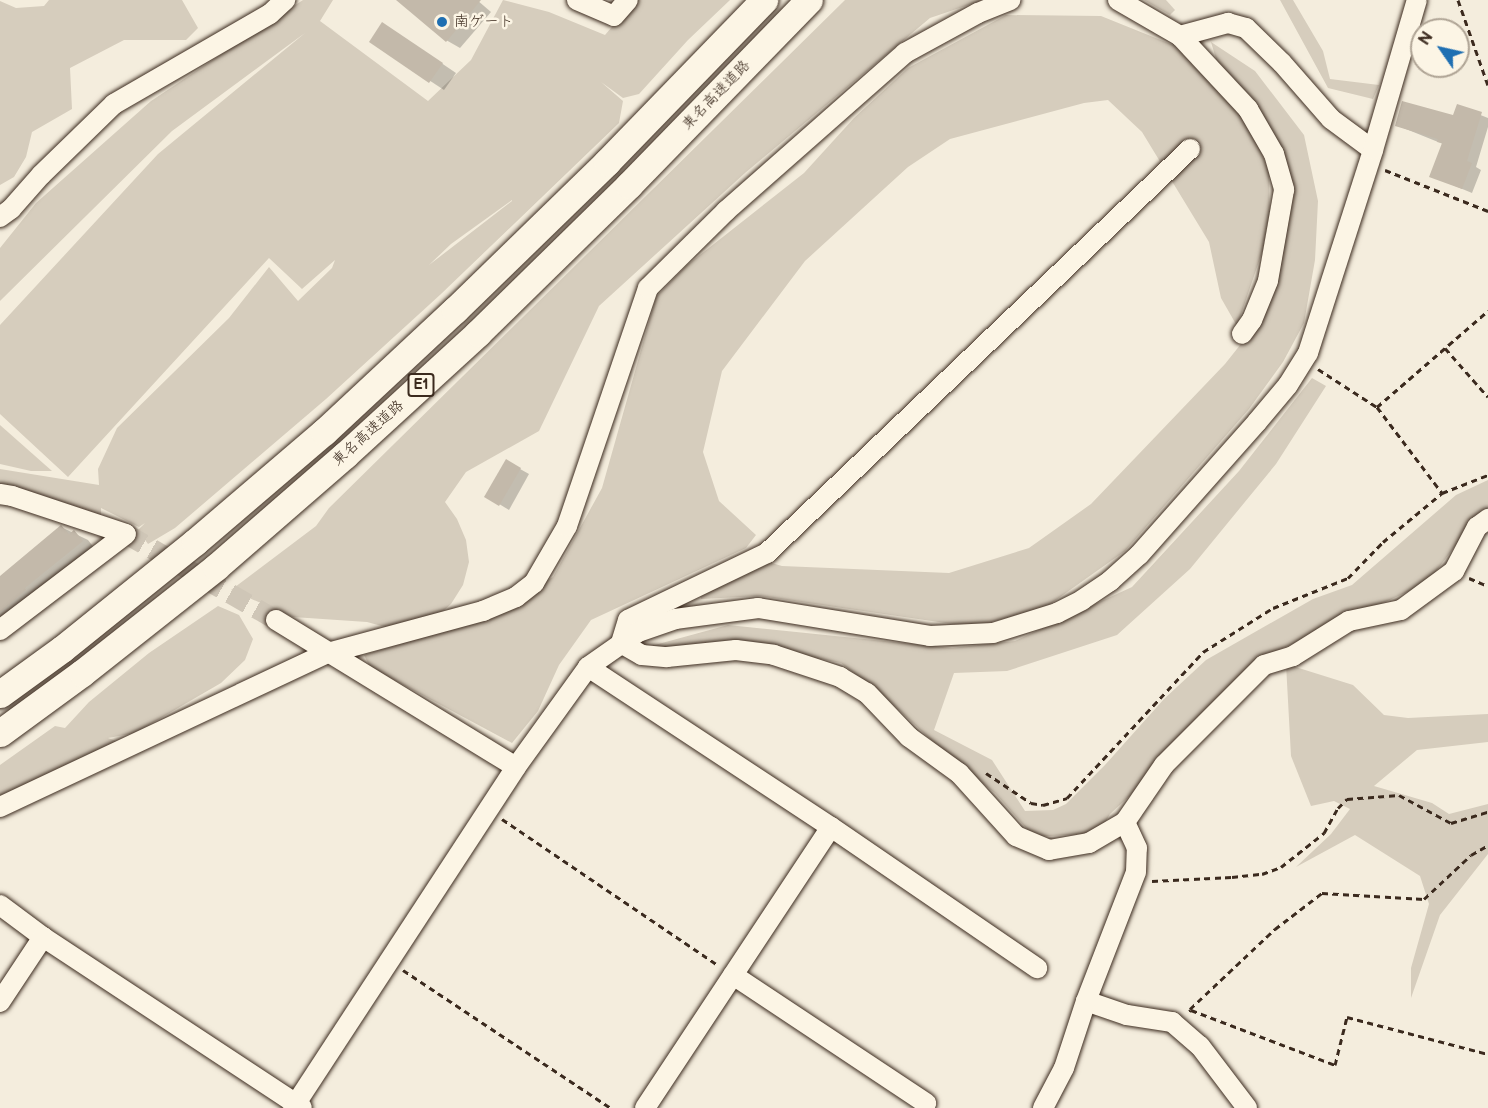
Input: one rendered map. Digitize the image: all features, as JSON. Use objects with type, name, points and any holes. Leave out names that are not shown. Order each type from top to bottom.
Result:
[{"type":"highway","name":"東名高速道路","points":[[0,694],[62,649],[186,550],[324,432],[523,244],[764,0]]},
{"type":"highway","name":"東名高速道路","points":[[0,733],[82,673],[216,567],[345,455],[478,333],[612,201],[809,0]]},
{"type":"street","points":[[0,217],[11,209],[41,175],[114,104],[270,14],[285,0]]},
{"type":"street","points":[[577,0],[614,16],[628,0]]},
{"type":"street","points":[[0,807],[328,653],[483,611],[516,597],[534,584],[567,526],[648,288],[717,219],[904,53],[978,13],[1011,0]]},
{"type":"street","points":[[1118,0],[1180,36],[1248,109],[1274,154],[1284,190],[1268,281],[1252,320],[1242,334]]},
{"type":"street","points":[[0,905],[43,937],[297,1107],[516,767],[588,667],[638,632],[675,619],[758,608],[930,636],[993,633],[1057,613],[1110,581],[1138,555],[1265,412],[1304,360],[1322,317],[1417,0]]},
{"type":"street","points":[[1180,36],[1228,23],[1246,28],[1282,63],[1331,119],[1371,157]]},
{"type":"street","points":[[621,644],[628,620],[767,553],[1190,149]]},
{"type":"street","points":[[0,494],[126,534],[0,630]]},
{"type":"street","points":[[621,644],[642,655],[667,657],[736,650],[774,655],[840,677],[867,693],[909,737],[960,773],[1016,836],[1049,850],[1089,843],[1125,822],[1164,765],[1264,666],[1293,656],[1349,621],[1401,610],[1454,572],[1477,527],[1488,519]]},
{"type":"street","points":[[276,620],[516,767]]},
{"type":"street","points":[[588,667],[831,827],[1037,968]]},
{"type":"street","points":[[1043,1108],[1064,1068],[1086,1001],[1132,881],[1137,848],[1125,822]]},
{"type":"street","points":[[645,1108],[831,827]]},
{"type":"street","points":[[0,1002],[43,937]]},
{"type":"street","points":[[733,975],[926,1102]]},
{"type":"street","points":[[1086,1001],[1127,1015],[1172,1022],[1200,1046],[1247,1108]]},
{"type":"path","points":[[1458,0],[1488,85]]},
{"type":"path","points":[[1371,157],[1488,211]]},
{"type":"path","points":[[1377,407],[1488,311]]},
{"type":"path","points":[[1445,348],[1488,398]]},
{"type":"path","points":[[1304,360],[1377,407],[1442,493]]},
{"type":"path","points":[[978,767],[1031,803],[1043,805],[1067,798],[1203,652],[1273,608],[1348,578],[1383,542],[1442,493],[1488,475]]},
{"type":"path","points":[[1132,881],[1232,877],[1262,874],[1281,867],[1324,833],[1338,808],[1347,799],[1399,795],[1451,823],[1488,812]]},
{"type":"path","points":[[489,809],[733,975]]},
{"type":"path","points":[[1488,845],[1472,855],[1424,899],[1322,893],[1275,929],[1186,1013],[1191,1010],[1335,1065],[1347,1017],[1488,1054]]},
{"type":"path","points":[[389,961],[611,1108]]},
{"type":"shaded area","points":[[49,0],[182,0],[198,28],[186,40],[124,40],[70,68],[72,109],[32,132],[26,157],[14,177],[0,185],[0,1],[16,8],[44,6]]},
{"type":"shaded area","points":[[303,0],[333,0],[320,21],[428,101],[471,60],[503,0],[549,12],[605,35],[635,0],[730,0],[688,40],[639,94],[623,98],[601,82],[623,101],[619,123],[441,294],[326,399],[175,528],[148,544],[138,530],[145,523],[139,527],[101,508],[101,521],[0,494],[0,469],[99,485],[98,469],[117,428],[229,318],[269,267],[298,301],[332,268],[335,260],[302,289],[269,258],[68,477],[0,414],[0,325],[158,154],[305,33],[172,131],[0,301],[0,248],[36,203],[151,101]],"holes":[[[512,201],[429,265],[451,244]]]},
{"type":"shaded area","points":[[845,0],[983,0],[930,18],[745,173],[599,306],[539,431],[466,472],[445,502],[457,519],[466,540],[469,562],[463,585],[451,604],[434,619],[389,628],[367,622],[293,617],[231,590],[316,526],[329,508]]},
{"type":"shaded area","points":[[1144,0],[1166,0],[1175,10],[1170,15]]},
{"type":"shaded area","points":[[1280,0],[1293,0],[1323,51],[1330,79],[1379,85],[1373,99],[1328,88]]},
{"type":"shaded area","points":[[1006,15],[1101,16],[1178,47],[1248,118],[1269,172],[1270,229],[1237,326],[1221,298],[1209,242],[1142,132],[1108,100],[1084,103],[950,139],[908,167],[805,261],[722,371],[703,452],[719,501],[756,535],[746,548],[591,620],[559,665],[538,711],[512,743],[370,667],[364,655],[486,617],[553,577],[602,488],[656,297],[686,266],[804,173],[854,118],[908,68]]},
{"type":"shaded area","points":[[1211,42],[1255,71],[1304,135],[1318,201],[1315,260],[1304,323],[1283,362],[1249,409],[1125,551],[1046,607],[973,627],[760,596],[701,599],[699,585],[758,559],[782,566],[949,573],[1029,548],[1091,504],[1225,364],[1256,325],[1277,269],[1274,135],[1253,99],[1217,62]]},
{"type":"shaded area","points":[[1312,378],[1326,386],[1276,464],[1190,569],[1117,635],[1007,671],[954,673],[934,730],[992,760],[1025,811],[1053,810],[1066,804],[1105,765],[1164,699],[1206,660],[1313,599],[1352,585],[1456,495],[1488,480],[1488,508],[1478,516],[1427,583],[1257,660],[1165,750],[1136,790],[1110,814],[1099,833],[1034,837],[995,793],[955,762],[885,697],[841,663],[745,644],[670,649],[651,646],[728,625],[952,648],[1015,641],[1132,587],[1239,471]]},
{"type":"shaded area","points":[[0,425],[52,471],[31,471],[0,464]]},
{"type":"shaded area","points":[[218,606],[239,615],[253,639],[245,660],[221,683],[135,733],[108,738],[122,743],[0,802],[0,765],[55,726],[65,728],[89,702],[149,653]]},
{"type":"shaded area","points":[[1286,664],[1353,685],[1384,715],[1408,718],[1488,714],[1488,742],[1417,750],[1374,786],[1432,803],[1449,814],[1488,804],[1488,854],[1440,915],[1411,998],[1411,968],[1429,904],[1420,876],[1355,835],[1296,867],[1331,834],[1350,809],[1334,801],[1311,806],[1291,756]]},
{"type":"building","name":"南ゲート","points":[[396,0],[481,0],[446,42]]},
{"type":"building","points":[[382,22],[443,63],[429,83],[369,42]]},
{"type":"building","points":[[1402,101],[1453,115],[1457,104],[1482,112],[1467,161],[1472,163],[1462,189],[1429,177],[1442,143],[1437,142],[1438,139],[1395,126]]},
{"type":"building","points":[[506,459],[521,468],[499,506],[484,497]]},
{"type":"building","points":[[61,525],[69,534],[74,530],[83,541],[25,588],[26,590],[0,612],[0,576]]},
{"type":"tunnel","points":[[126,534],[276,620]]},
{"type":"place","name":"南ゲート","points":[[442,22]]}]
